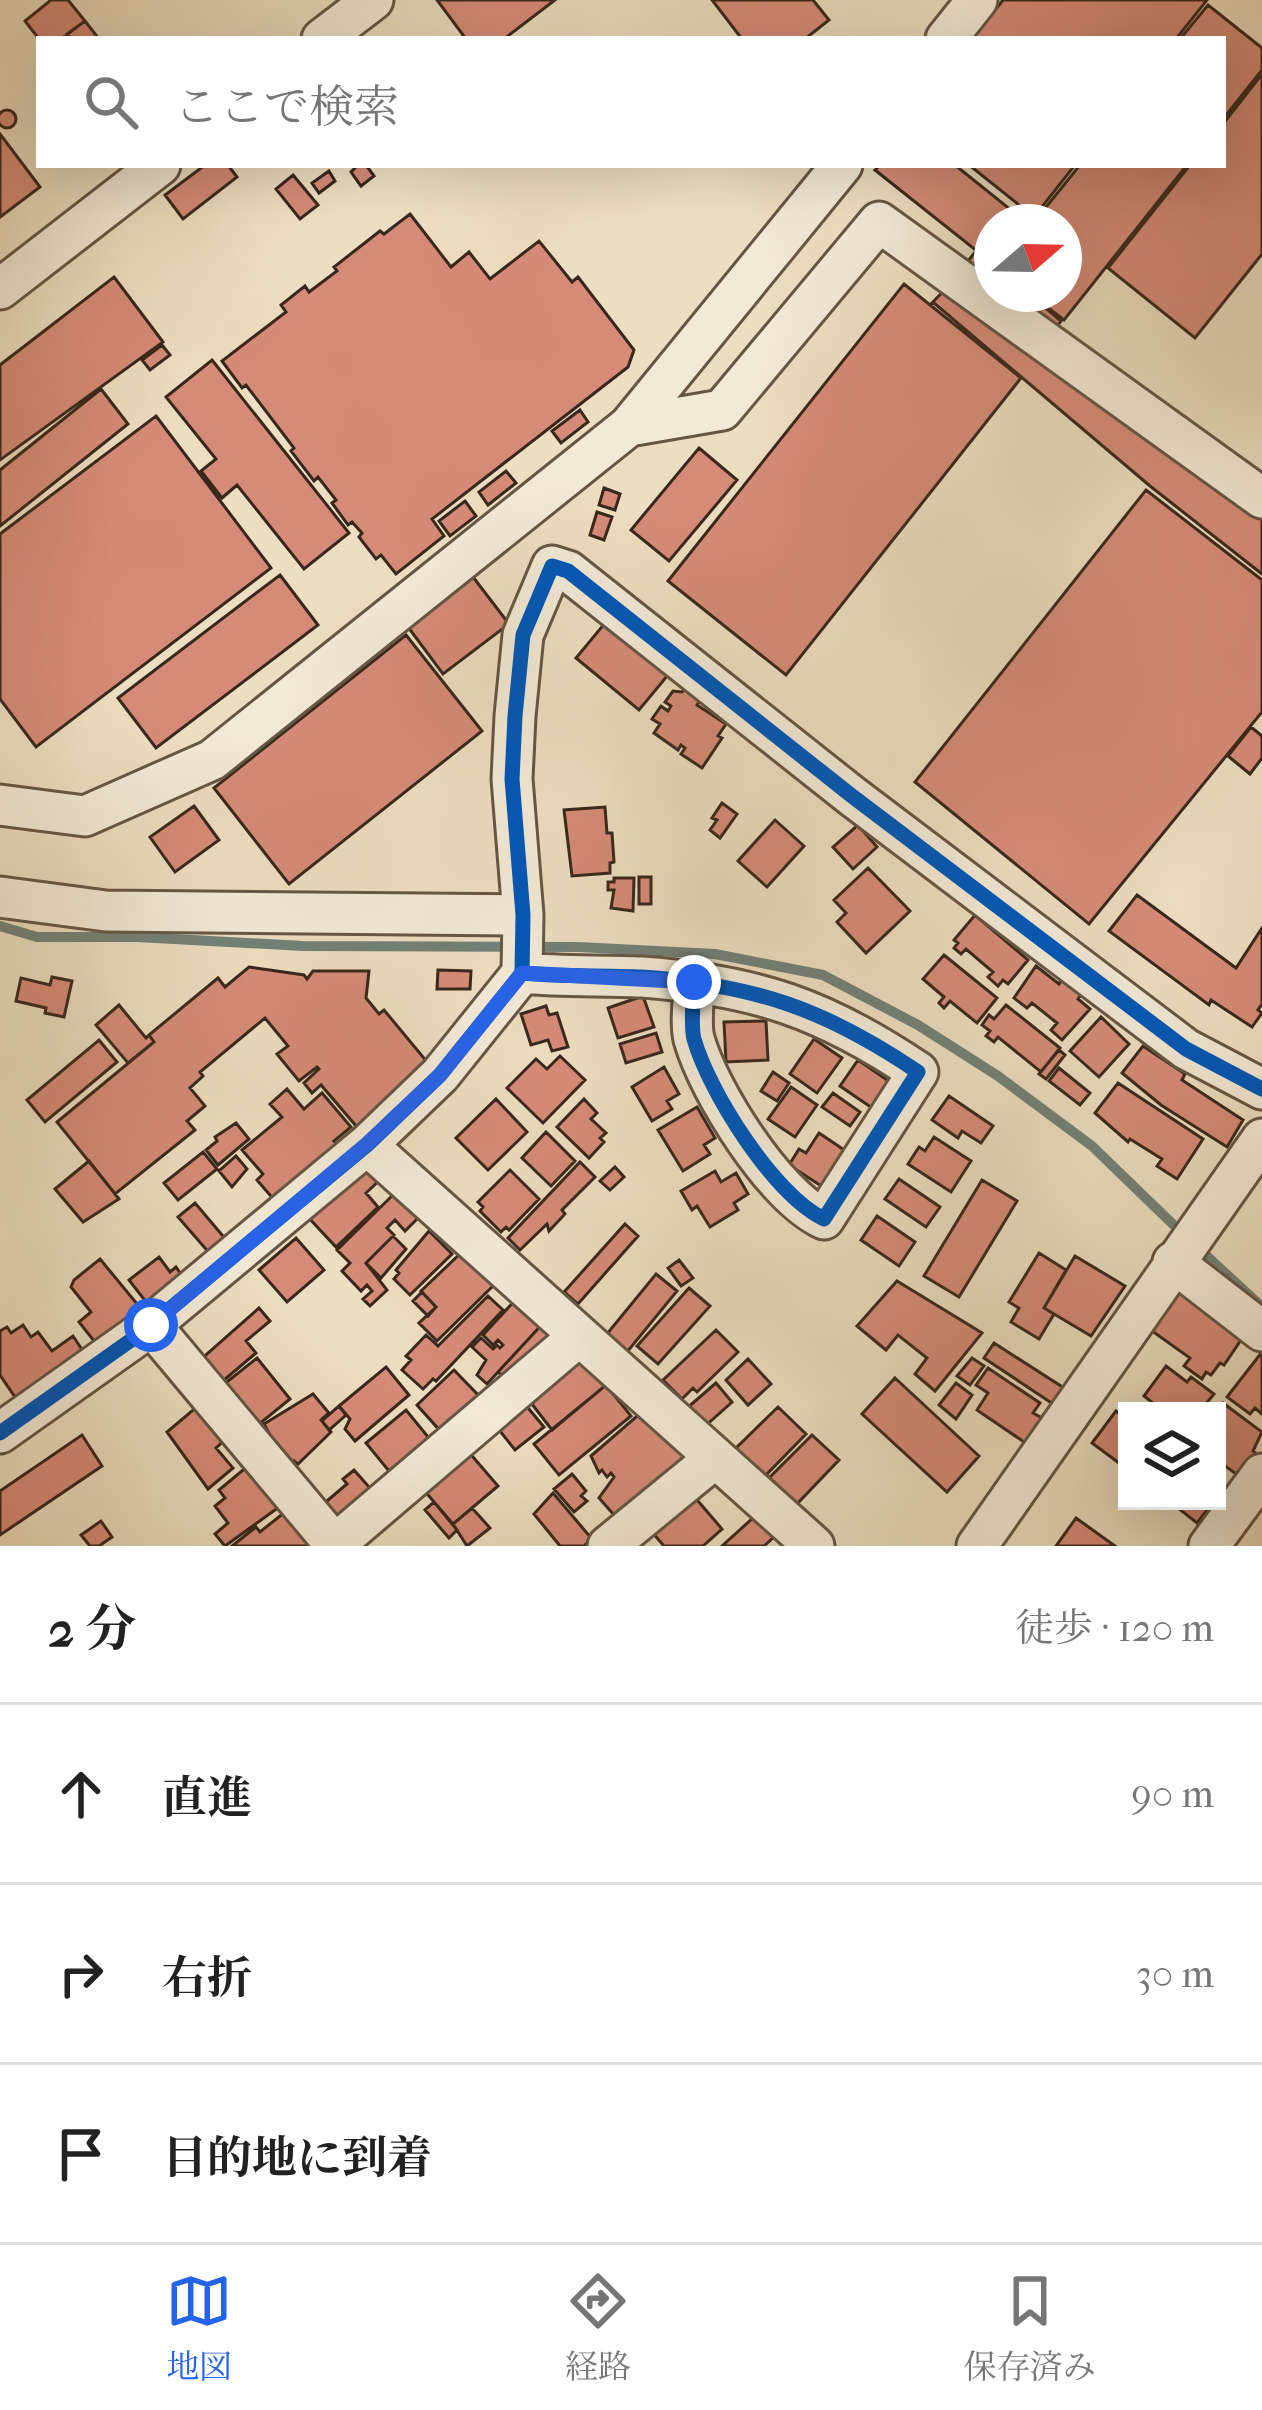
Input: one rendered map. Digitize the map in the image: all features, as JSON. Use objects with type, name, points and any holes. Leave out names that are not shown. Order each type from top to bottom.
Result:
[{"type":"street","points":[[326,36],[373,0]]},
{"type":"street","points":[[948,36],[977,0]]},
{"type":"street","points":[[0,289],[156,168]]},
{"type":"street","points":[[0,805],[85,816],[212,760],[629,426],[840,168]]},
{"type":"street","points":[[629,426],[722,410],[879,222],[1262,498]]},
{"type":"street","points":[[0,1433],[151,1325],[367,1144],[440,1075],[522,973],[523,915],[512,778],[515,716],[523,635],[552,566],[568,571],[1186,1049],[1262,1089]]},
{"type":"street","points":[[0,897],[106,910],[523,915]]},
{"type":"street","points":[[522,973],[694,982],[770,996],[813,1010],[918,1072],[824,1220],[775,1182],[722,1096],[693,1035],[694,982]]},
{"type":"street","points":[[977,1546],[1262,1139]]},
{"type":"street","points":[[367,1144],[814,1546]]},
{"type":"street","points":[[1186,1245],[1262,1331]]},
{"type":"street","points":[[151,1325],[335,1546],[578,1337]]},
{"type":"street","points":[[608,1546],[714,1460]]},
{"type":"street","points":[[1209,1546],[1262,1474]]},
{"type":"building","points":[[51,0],[68,0],[85,21],[65,36],[37,36],[25,21]]},
{"type":"building","points":[[437,0],[555,0],[508,36],[464,36]]},
{"type":"building","points":[[712,0],[813,0],[829,20],[809,36],[740,36]]},
{"type":"building","points":[[1003,0],[1207,0],[1178,36],[974,36]]},
{"type":"building","points":[[1208,5],[1262,48],[1262,70],[1226,115],[1226,36],[1182,36]]},
{"type":"building","points":[[85,21],[97,36],[69,36]]},
{"type":"building","points":[[1262,74],[1262,254],[1195,338],[1108,268],[1188,168],[1226,168],[1226,120]]},
{"type":"building","points":[[1,113],[13,113],[13,125],[1,125]]},
{"type":"building","points":[[0,134],[40,187],[0,217]]},
{"type":"building","points":[[201,168],[230,168],[237,177],[183,219],[165,195]]},
{"type":"building","points":[[368,168],[374,176],[361,186],[351,172]]},
{"type":"building","points":[[959,168],[1004,204],[974,204],[974,249],[875,170]]},
{"type":"building","points":[[973,168],[1073,168],[1044,204],[1018,204]]},
{"type":"building","points":[[1078,168],[1185,168],[1082,297],[1082,204],[1049,204]]},
{"type":"building","points":[[329,171],[335,181],[319,193],[312,183]]},
{"type":"building","points":[[293,175],[318,205],[300,219],[276,189]]},
{"type":"building","points":[[410,214],[451,267],[469,252],[490,279],[539,241],[572,282],[578,277],[634,350],[628,367],[432,519],[444,536],[396,574],[381,555],[376,559],[352,522],[348,525],[332,503],[336,500],[318,477],[314,481],[246,385],[242,388],[222,361],[286,312],[281,305],[305,286],[309,292],[380,231],[384,234]]},
{"type":"building","points":[[974,254],[974,283],[960,271]]},
{"type":"building","points":[[960,274],[974,285],[974,312],[1007,312],[1262,516],[1262,574],[934,303]]},
{"type":"building","points":[[114,277],[163,342],[0,460],[0,365]]},
{"type":"building","points":[[904,284],[1021,378],[786,675],[668,581]]},
{"type":"building","points":[[1010,312],[1050,312],[1061,321],[1045,341]]},
{"type":"building","points":[[162,345],[170,355],[150,370],[142,360]]},
{"type":"building","points":[[212,360],[349,533],[304,569],[237,485],[222,498],[201,471],[216,459],[166,397]]},
{"type":"building","points":[[101,389],[128,424],[0,526],[0,470]]},
{"type":"building","points":[[580,410],[588,422],[561,443],[552,431]]},
{"type":"building","points":[[156,416],[271,568],[36,747],[0,699],[0,534]]},
{"type":"building","points":[[699,448],[737,480],[669,561],[631,530]]},
{"type":"building","points":[[506,471],[516,483],[488,505],[479,492]]},
{"type":"building","points":[[604,488],[620,494],[615,510],[599,505]]},
{"type":"building","points":[[1146,490],[1262,580],[1262,712],[1089,924],[915,782]]},
{"type":"building","points":[[465,501],[476,516],[450,536],[439,521]]},
{"type":"building","points":[[597,512],[612,517],[604,540],[590,535]]},
{"type":"building","points":[[280,575],[318,625],[156,748],[118,698]]},
{"type":"building","points":[[473,577],[509,624],[443,674],[408,627]]},
{"type":"building","points":[[605,623],[668,675],[639,710],[576,658]]},
{"type":"building","points":[[406,635],[482,731],[289,884],[214,788]]},
{"type":"building","points":[[686,687],[702,698],[697,705],[726,724],[702,768],[681,754],[685,748],[681,745],[678,750],[654,733],[660,724],[652,719],[661,706],[668,711],[671,706],[665,702],[673,691],[682,692]]},
{"type":"building","points":[[1251,727],[1262,736],[1262,758],[1250,774],[1228,756]]},
{"type":"building","points":[[722,803],[737,814],[720,838],[710,830]]},
{"type":"building","points":[[194,806],[219,840],[175,872],[150,837]]},
{"type":"building","points":[[605,807],[607,833],[612,833],[610,873],[572,876],[564,810]]},
{"type":"building","points":[[775,820],[804,846],[767,887],[738,861]]},
{"type":"building","points":[[858,825],[877,847],[853,869],[833,847]]},
{"type":"building","points":[[868,868],[910,911],[866,953],[837,922],[846,913],[834,900]]},
{"type":"building","points":[[639,877],[651,877],[651,904],[639,904]]},
{"type":"building","points":[[634,878],[633,911],[611,908],[614,890],[608,890],[608,882]]},
{"type":"building","points":[[1137,895],[1236,968],[1262,928],[1262,1004],[1258,1010],[1262,1013],[1252,1027],[1211,1000],[1209,1005],[1109,931]]},
{"type":"building","points":[[975,915],[1028,960],[1008,984],[1003,980],[998,986],[988,977],[993,972],[966,949],[961,954],[954,948],[958,943],[954,940]]},
{"type":"building","points":[[944,955],[997,998],[977,1023],[950,1001],[944,1008],[939,1003],[944,997],[923,979]]},
{"type":"building","points":[[1036,966],[1059,984],[1062,979],[1083,992],[1078,999],[1090,1009],[1062,1040],[1051,1030],[1057,1023],[1032,1003],[1027,1008],[1014,998]]},
{"type":"building","points":[[249,967],[307,979],[313,971],[369,971],[366,998],[379,1014],[384,1010],[433,1069],[363,1134],[321,1085],[312,1093],[304,1083],[317,1067],[299,1081],[277,1054],[288,1046],[265,1018],[200,1072],[203,1076],[190,1088],[205,1106],[187,1121],[195,1130],[115,1194],[57,1122],[154,1042],[149,1035],[218,978],[225,987]]},
{"type":"building","points":[[438,970],[471,971],[470,989],[437,989]]},
{"type":"building","points":[[52,977],[72,981],[64,1017],[16,1001],[21,978],[50,985]]},
{"type":"building","points":[[643,996],[654,1027],[618,1038],[608,1008]]},
{"type":"building","points":[[119,1005],[154,1042],[128,1063],[96,1025]]},
{"type":"building","points":[[1006,1005],[1060,1048],[1041,1072],[998,1037],[994,1042],[986,1036],[990,1031],[982,1025]]},
{"type":"building","points":[[546,1006],[549,1015],[557,1013],[568,1047],[552,1051],[548,1040],[531,1045],[521,1014]]},
{"type":"building","points":[[1101,1017],[1129,1044],[1099,1077],[1070,1051]]},
{"type":"building","points":[[766,1021],[768,1060],[726,1062],[724,1022]]},
{"type":"building","points":[[656,1033],[662,1052],[626,1063],[620,1044]]},
{"type":"building","points":[[814,1039],[842,1058],[817,1093],[790,1074]]},
{"type":"building","points":[[99,1040],[117,1062],[45,1122],[27,1100]]},
{"type":"building","points":[[1143,1046],[1185,1074],[1182,1080],[1243,1120],[1227,1147],[1161,1105],[1122,1073]]},
{"type":"building","points":[[1059,1050],[1065,1055],[1046,1079],[1039,1074]]},
{"type":"building","points":[[560,1056],[585,1080],[543,1123],[507,1088],[536,1059],[547,1069]]},
{"type":"building","points":[[858,1060],[893,1084],[875,1110],[840,1086]]},
{"type":"building","points":[[664,1067],[679,1094],[667,1101],[672,1109],[652,1121],[632,1087]]},
{"type":"building","points":[[1059,1068],[1090,1093],[1080,1105],[1049,1081]]},
{"type":"building","points":[[773,1072],[789,1083],[777,1101],[761,1091]]},
{"type":"building","points":[[1118,1083],[1203,1139],[1177,1179],[1157,1166],[1162,1159],[1128,1142],[1095,1113]]},
{"type":"building","points":[[791,1087],[817,1105],[795,1137],[768,1119]]},
{"type":"building","points":[[287,1089],[304,1109],[322,1093],[351,1127],[334,1141],[343,1150],[276,1202],[257,1180],[263,1174],[242,1150],[282,1117],[270,1104]]},
{"type":"building","points":[[833,1093],[860,1112],[850,1126],[822,1107]]},
{"type":"building","points":[[949,1096],[993,1126],[981,1143],[962,1131],[958,1138],[932,1120]]},
{"type":"building","points":[[496,1099],[527,1132],[488,1170],[456,1138]]},
{"type":"building","points":[[584,1099],[597,1113],[591,1119],[606,1133],[589,1158],[557,1127]]},
{"type":"building","points":[[697,1107],[715,1138],[704,1145],[710,1154],[683,1171],[658,1130]]},
{"type":"building","points":[[236,1123],[249,1139],[218,1165],[206,1150],[217,1141],[215,1137]]},
{"type":"building","points":[[546,1132],[575,1161],[551,1186],[522,1158]]},
{"type":"building","points":[[819,1133],[853,1156],[829,1191],[789,1165],[799,1149],[806,1153]]},
{"type":"building","points":[[934,1137],[971,1161],[951,1192],[908,1164],[919,1147],[925,1151]]},
{"type":"building","points":[[203,1152],[217,1169],[178,1200],[164,1183]]},
{"type":"building","points":[[236,1156],[247,1169],[232,1187],[219,1171]]},
{"type":"building","points":[[369,1160],[384,1176],[366,1193],[378,1207],[336,1247],[305,1214]]},
{"type":"building","points":[[89,1161],[119,1199],[83,1222],[55,1189]]},
{"type":"building","points":[[580,1162],[595,1177],[562,1210],[565,1214],[549,1231],[547,1224],[520,1250],[508,1238]]},
{"type":"building","points":[[615,1167],[624,1177],[610,1190],[600,1181]]},
{"type":"building","points":[[510,1170],[539,1199],[509,1230],[506,1227],[501,1232],[480,1211],[483,1207],[478,1202]]},
{"type":"building","points":[[715,1171],[721,1182],[736,1173],[748,1194],[734,1203],[738,1210],[710,1227],[681,1191]]},
{"type":"building","points":[[899,1179],[940,1207],[926,1227],[885,1199]]},
{"type":"building","points":[[982,1180],[1017,1201],[959,1297],[924,1276]]},
{"type":"building","points":[[399,1189],[423,1213],[405,1231],[395,1220],[387,1228],[394,1235],[366,1263],[387,1290],[370,1306],[363,1299],[372,1291],[367,1285],[361,1291],[342,1271],[350,1263],[337,1250]]},
{"type":"building","points":[[195,1203],[228,1242],[211,1255],[178,1217]]},
{"type":"building","points":[[877,1216],[915,1242],[899,1266],[861,1240]]},
{"type":"building","points":[[625,1224],[638,1236],[578,1304],[564,1292]]},
{"type":"building","points":[[429,1231],[452,1254],[410,1295],[394,1279],[396,1270]]},
{"type":"building","points":[[393,1236],[406,1249],[381,1278],[366,1263]]},
{"type":"building","points":[[296,1238],[324,1270],[287,1302],[259,1270]]},
{"type":"building","points":[[464,1250],[496,1283],[437,1341],[419,1323],[436,1307],[421,1291]]},
{"type":"building","points":[[1039,1253],[1066,1270],[1044,1308],[1054,1314],[1039,1339],[1011,1322],[1019,1308],[1009,1302]]},
{"type":"building","points":[[1075,1256],[1125,1286],[1091,1336],[1044,1308]]},
{"type":"building","points":[[159,1257],[170,1272],[176,1267],[185,1280],[150,1307],[129,1280]]},
{"type":"building","points":[[100,1259],[147,1316],[94,1341],[79,1322],[91,1312],[71,1287]]},
{"type":"building","points":[[679,1260],[693,1278],[681,1286],[668,1268]]},
{"type":"building","points":[[656,1274],[677,1291],[623,1357],[602,1340]]},
{"type":"building","points":[[897,1281],[982,1333],[935,1391],[915,1374],[927,1358],[898,1335],[886,1350],[857,1326]]},
{"type":"building","points":[[1183,1286],[1245,1334],[1224,1365],[1220,1363],[1202,1379],[1184,1366],[1190,1358],[1152,1331]]},
{"type":"building","points":[[689,1288],[710,1306],[658,1364],[637,1346]]},
{"type":"building","points":[[422,1292],[436,1307],[428,1316],[413,1301]]},
{"type":"building","points":[[488,1296],[503,1310],[423,1389],[402,1370],[411,1360],[406,1356],[426,1335],[438,1346]]},
{"type":"building","points":[[518,1297],[545,1321],[487,1384],[477,1375],[486,1360],[472,1347],[481,1338],[493,1349],[503,1345],[498,1340],[493,1345],[483,1335]]},
{"type":"building","points":[[259,1308],[270,1321],[246,1341],[256,1353],[217,1386],[198,1362]]},
{"type":"building","points":[[545,1321],[564,1338],[513,1386],[498,1372]]},
{"type":"building","points":[[23,1325],[31,1337],[38,1332],[52,1351],[73,1336],[89,1360],[17,1400],[0,1375],[0,1331],[7,1327],[11,1333]]},
{"type":"building","points":[[716,1330],[738,1352],[697,1392],[693,1388],[682,1399],[663,1380]]},
{"type":"building","points":[[994,1343],[1064,1388],[1053,1404],[984,1358]]},
{"type":"building","points":[[1262,1352],[1262,1414],[1255,1408],[1250,1414],[1227,1397]]},
{"type":"building","points":[[581,1355],[606,1385],[552,1430],[528,1399]]},
{"type":"building","points":[[257,1358],[290,1399],[253,1429],[223,1385]]},
{"type":"building","points":[[972,1358],[984,1366],[970,1385],[957,1376]]},
{"type":"building","points":[[748,1359],[771,1384],[748,1405],[726,1380]]},
{"type":"building","points":[[1166,1366],[1214,1394],[1207,1402],[1152,1402],[1144,1396]]},
{"type":"building","points":[[386,1367],[409,1395],[355,1441],[345,1429],[350,1419],[339,1406]]},
{"type":"building","points":[[988,1368],[1040,1403],[1033,1413],[1044,1419],[1027,1444],[977,1410],[988,1393],[976,1385]]},
{"type":"building","points":[[454,1370],[481,1398],[443,1434],[417,1405]]},
{"type":"building","points":[[895,1378],[979,1456],[947,1492],[862,1414]]},
{"type":"building","points":[[716,1383],[732,1402],[703,1428],[686,1409]]},
{"type":"building","points":[[956,1383],[972,1395],[956,1419],[939,1405]]},
{"type":"building","points":[[606,1385],[631,1416],[559,1475],[534,1444]]},
{"type":"building","points":[[313,1394],[329,1413],[321,1420],[331,1432],[298,1464],[294,1461],[287,1467],[264,1424]]},
{"type":"building","points":[[524,1403],[544,1427],[515,1450],[496,1426]]},
{"type":"building","points":[[199,1405],[227,1438],[216,1448],[233,1468],[208,1489],[167,1432]]},
{"type":"building","points":[[1226,1405],[1262,1432],[1253,1451],[1260,1456],[1243,1479],[1226,1467]]},
{"type":"building","points":[[339,1406],[346,1415],[329,1430],[322,1421]]},
{"type":"building","points":[[778,1407],[806,1434],[764,1477],[736,1448]]},
{"type":"building","points":[[406,1410],[433,1443],[393,1476],[366,1443]]},
{"type":"building","points":[[644,1410],[692,1461],[621,1523],[599,1498],[614,1477],[602,1470],[599,1473],[591,1456]]},
{"type":"building","points":[[1116,1411],[1118,1462],[1092,1443]]},
{"type":"building","points":[[82,1435],[102,1466],[0,1535],[0,1491]]},
{"type":"building","points":[[812,1435],[839,1460],[794,1507],[767,1480]]},
{"type":"building","points":[[467,1450],[498,1486],[453,1524],[422,1488]]},
{"type":"building","points":[[249,1465],[286,1502],[225,1546],[215,1534],[228,1523],[215,1506],[225,1498],[219,1490]]},
{"type":"building","points":[[354,1470],[377,1496],[339,1528],[321,1506],[347,1484],[343,1479]]},
{"type":"building","points":[[572,1474],[586,1491],[581,1496],[587,1501],[574,1512],[554,1489]]},
{"type":"building","points":[[553,1493],[592,1539],[584,1546],[560,1546],[534,1514]]},
{"type":"building","points":[[692,1494],[722,1529],[703,1546],[664,1546],[650,1530]]},
{"type":"building","points":[[434,1502],[457,1530],[449,1538],[425,1510]]},
{"type":"building","points":[[472,1508],[490,1528],[467,1546],[453,1524]]},
{"type":"building","points":[[1180,1510],[1207,1510],[1197,1523]]},
{"type":"building","points":[[285,1512],[321,1546],[232,1546],[256,1527],[260,1532]]},
{"type":"building","points":[[754,1517],[783,1529],[764,1546],[722,1546]]},
{"type":"building","points":[[1076,1518],[1115,1546],[1056,1546]]},
{"type":"building","points":[[101,1521],[112,1537],[90,1546],[81,1535]]},
{"type":"waterway","points":[[0,926],[37,937],[715,954],[823,975],[918,1025],[998,1076],[1092,1146],[1184,1235]]},
{"type":"waterway","points":[[1198,1248],[1262,1307]]},
{"type":"cycle path","points":[[0,1433],[141,1333],[367,1145],[440,1075],[522,973],[523,915],[512,779],[515,716],[523,635],[552,566],[568,571],[852,796],[1186,1049],[1262,1089]]},
{"type":"cycle path","points":[[522,973],[642,977],[682,981],[720,986],[754,994],[820,1016],[918,1072],[824,1219],[805,1207],[765,1165],[714,1086],[694,1039],[692,1018],[694,989],[694,982]]},
{"type":"route","points":[[151,1325],[367,1144],[440,1075],[522,973],[694,982]]}]
